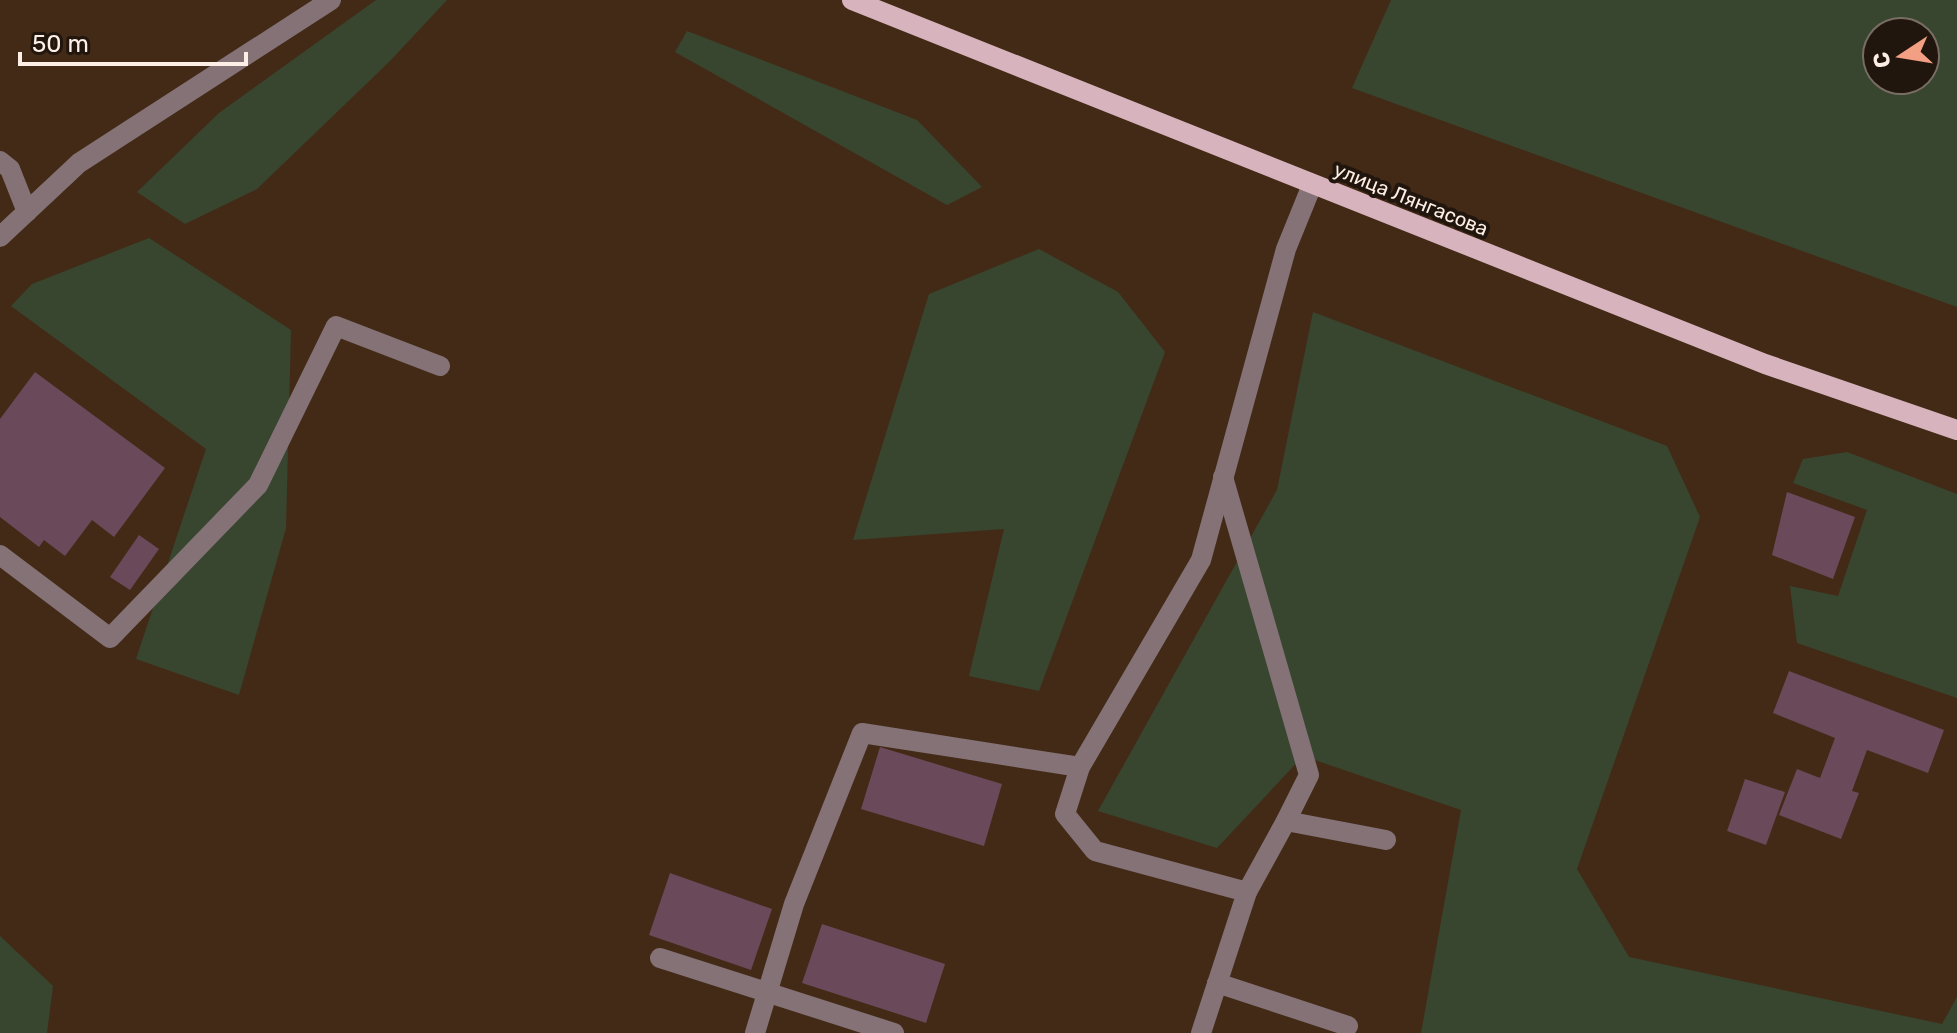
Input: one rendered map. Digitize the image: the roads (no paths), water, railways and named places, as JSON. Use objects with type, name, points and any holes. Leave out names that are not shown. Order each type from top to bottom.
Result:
[{"type":"main road","name":"улица Лянгасова","points":[[852,0],[1765,364],[1957,430]]},
{"type":"street","points":[[0,237],[79,163],[331,0]]},
{"type":"street","points":[[0,161],[10,169],[27,212]]},
{"type":"street","points":[[1247,892],[1095,851],[1065,814],[1080,767],[1201,560],[1286,249],[1312,185]]},
{"type":"street","points":[[0,555],[110,638],[258,485],[336,326],[440,366]]},
{"type":"street","points":[[1201,1033],[1247,892],[1309,775],[1223,477]]},
{"type":"street","points":[[755,1033],[794,904],[862,733],[1080,767]]},
{"type":"street","points":[[1286,821],[1386,840]]},
{"type":"street","points":[[660,958],[894,1033]]},
{"type":"street","points":[[1217,983],[1348,1026]]}]
